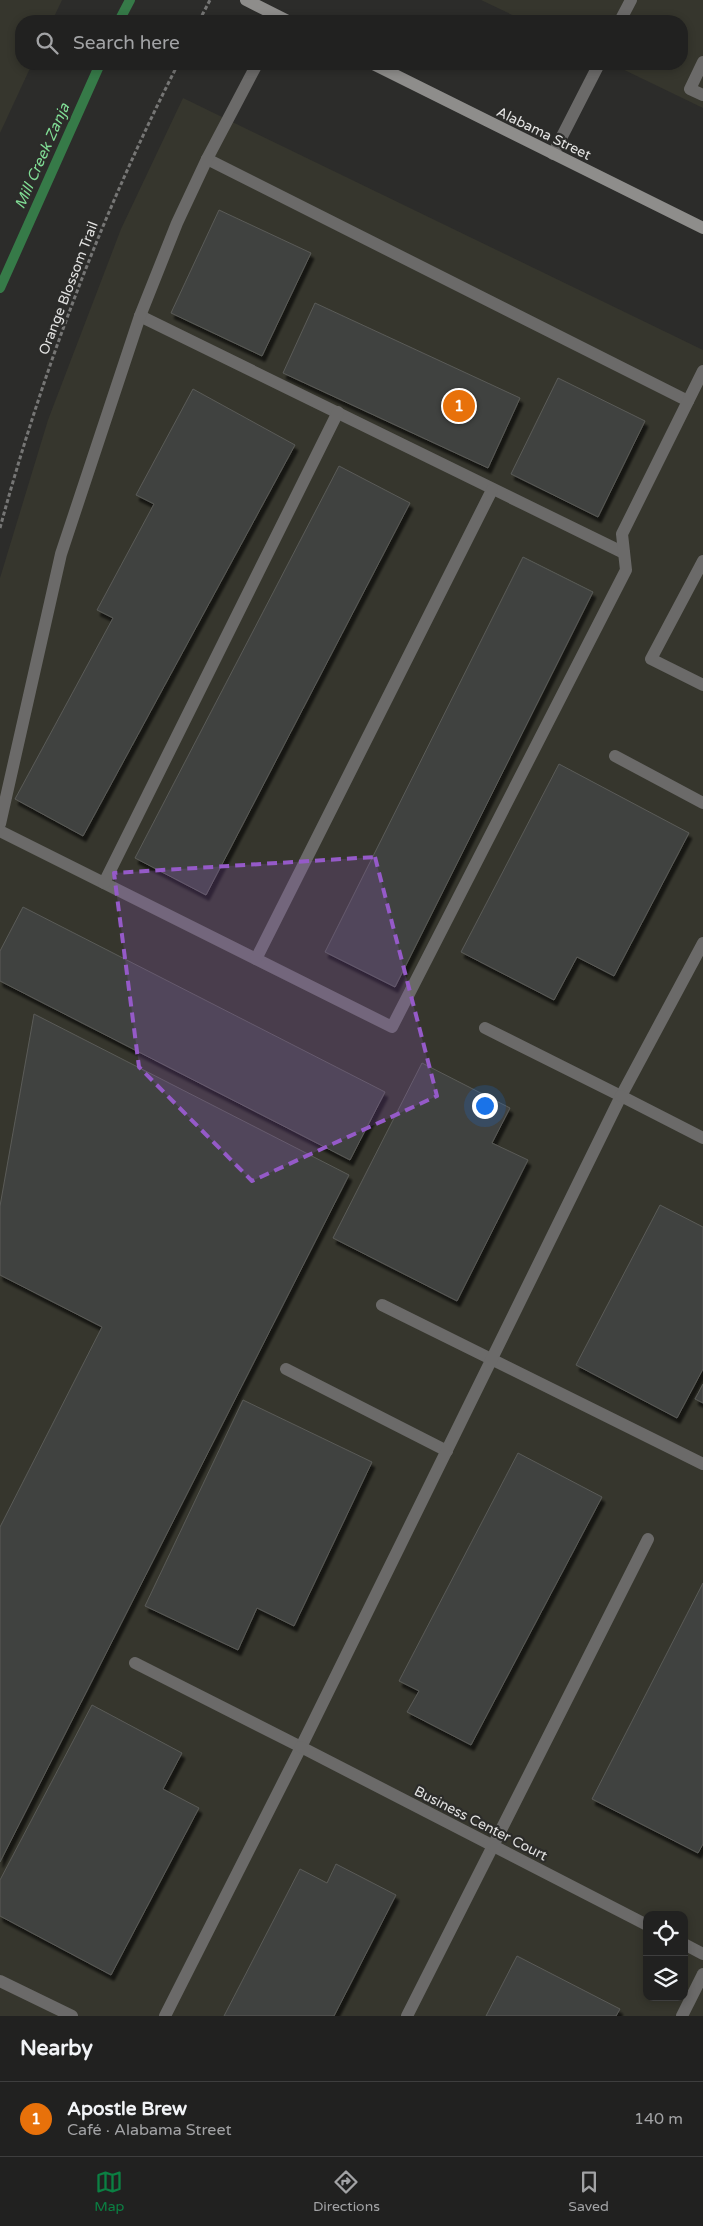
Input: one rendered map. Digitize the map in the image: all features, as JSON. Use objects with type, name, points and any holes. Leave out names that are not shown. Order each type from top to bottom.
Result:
[{"type":"main road","points":[[246,0],[274,15]]},
{"type":"main road","name":"Alabama Street","points":[[385,70],[703,228]]},
{"type":"street","points":[[623,15],[631,0]]},
{"type":"street","points":[[703,62],[690,89],[703,96]]},
{"type":"street","points":[[0,824],[61,554],[140,316],[177,223],[254,70]]},
{"type":"street","points":[[553,154],[596,70]]},
{"type":"street","points":[[208,159],[688,401]]},
{"type":"street","points":[[140,316],[624,553]]},
{"type":"street","points":[[0,831],[392,1027],[626,570],[622,534],[703,371]]},
{"type":"street","points":[[104,883],[338,412]]},
{"type":"street","points":[[256,959],[492,490]]},
{"type":"street","points":[[703,561],[651,659],[703,685]]},
{"type":"street","points":[[614,756],[703,803]]},
{"type":"street","points":[[165,2016],[301,1747],[621,1096],[703,943]]},
{"type":"street","points":[[485,1028],[703,1138]]},
{"type":"street","points":[[382,1305],[703,1464]]},
{"type":"street","points":[[286,1369],[447,1450]]},
{"type":"street","points":[[407,2016],[648,1539]]},
{"type":"street","name":"Business Center Court","points":[[135,1662],[643,1923]]},
{"type":"street","points":[[688,1946],[703,1954]]},
{"type":"street","points":[[682,2016],[703,1974]]},
{"type":"street","points":[[0,1981],[72,2016]]},
{"type":"path","points":[[202,15],[210,0]]},
{"type":"path","name":"Orange Blossom Trail","points":[[0,528],[46,376],[95,246],[158,103],[175,70]]},
{"type":"highlighted area","points":[[375,857],[437,1096],[252,1181],[139,1067],[114,873]]},
{"type":"shaded area","points":[[0,0],[62,0],[55,15],[15,15],[15,70],[29,70],[0,133]]},
{"type":"shaded area","points":[[481,0],[703,0],[703,108],[624,70],[688,70],[688,15],[512,15]]},
{"type":"shaded area","points":[[183,98],[703,350],[703,2016],[0,2016],[0,578],[48,420],[121,229]]},
{"type":"building","points":[[219,210],[311,253],[262,356],[171,313]]},
{"type":"building","points":[[315,303],[520,398],[488,468],[283,373]]},
{"type":"building","points":[[558,378],[645,421],[598,517],[511,474]]},
{"type":"building","points":[[193,389],[295,445],[83,836],[15,799],[113,618],[97,610],[154,504],[136,495]]},
{"type":"building","points":[[339,466],[410,503],[206,895],[135,858]]},
{"type":"building","points":[[523,557],[593,592],[395,987],[325,952]]},
{"type":"building","points":[[559,764],[689,833],[614,976],[577,957],[554,1000],[461,952]]},
{"type":"building","points":[[23,907],[385,1092],[350,1160],[0,981],[0,951]]},
{"type":"building","points":[[34,1014],[349,1175],[0,1862],[0,1527],[102,1327],[0,1275],[0,1206]]},
{"type":"building","points":[[422,1063],[510,1108],[492,1143],[528,1160],[457,1301],[333,1238]]},
{"type":"building","points":[[660,1205],[703,1227],[703,1369],[677,1418],[576,1365]]},
{"type":"building","points":[[703,1384],[703,1403],[695,1399]]},
{"type":"building","points":[[243,1400],[372,1462],[294,1626],[257,1608],[238,1650],[145,1606]]},
{"type":"building","points":[[518,1453],[602,1497],[471,1745],[407,1712],[419,1691],[399,1681]]},
{"type":"building","points":[[703,1583],[703,1844],[698,1853],[592,1799]]},
{"type":"building","points":[[92,1705],[182,1753],[163,1789],[199,1808],[111,1975],[0,1916],[0,1880]]},
{"type":"building","points":[[336,1864],[396,1895],[334,2016],[224,2016],[300,1869],[327,1883]]},
{"type":"building","points":[[517,1956],[620,2009],[616,2016],[486,2016]]},
{"type":"waterway","name":"Mill Creek Zanja","points":[[122,15],[130,0]]},
{"type":"waterway","name":"Mill Creek Zanja","points":[[0,288],[97,70]]},
{"type":"place","name":"Apostle Brew","points":[[459,406]]}]
